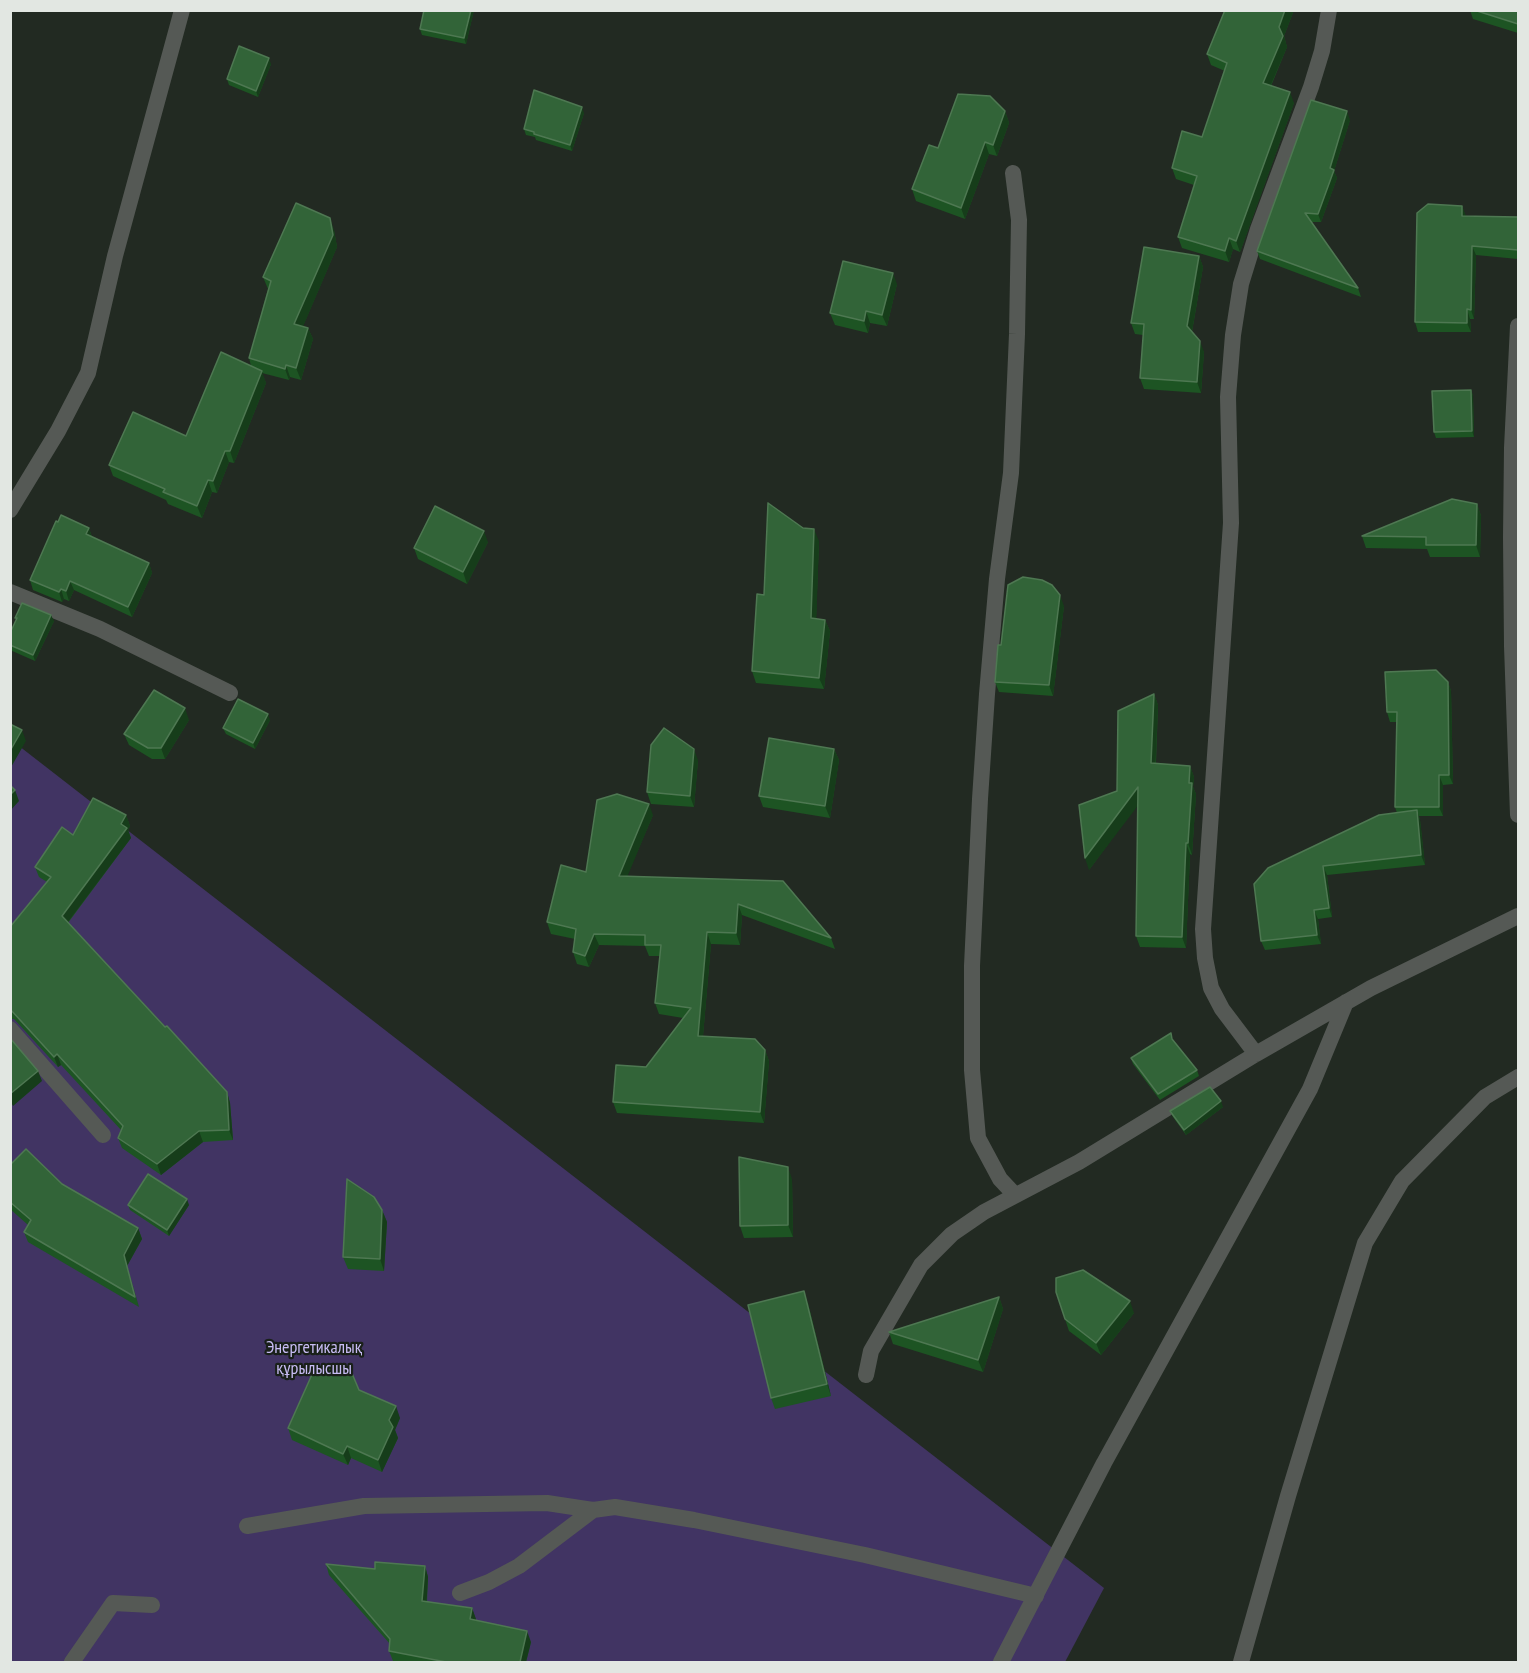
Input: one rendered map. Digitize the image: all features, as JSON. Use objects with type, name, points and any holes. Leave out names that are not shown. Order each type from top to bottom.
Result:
[{"type":"street","points":[[10,510],[58,431],[88,373],[115,256],[182,10]]},
{"type":"street","points":[[1256,1053],[1222,1009],[1211,988],[1205,958],[1203,929],[1231,523],[1228,397],[1233,335],[1241,284],[1258,229],[1311,87],[1322,51],[1329,10]]},
{"type":"street","points":[[1013,173],[1019,220],[1012,450],[997,579],[980,799],[972,978],[972,1070],[978,1138],[1000,1179],[1014,1195]]},
{"type":"street","points":[[1518,326],[1512,448],[1511,558],[1518,815]]},
{"type":"street","points":[[10,592],[100,629],[230,693]]},
{"type":"street","points":[[866,1375],[871,1351],[921,1265],[952,1234],[984,1212],[1079,1162],[1256,1053],[1346,1002],[1518,916]]},
{"type":"street","points":[[1001,1662],[1104,1462],[1310,1089],[1346,1002]]},
{"type":"street","points":[[10,1029],[103,1135]]},
{"type":"street","points":[[1241,1662],[1288,1496],[1365,1244],[1402,1181],[1485,1097],[1518,1077]]},
{"type":"street","points":[[247,1526],[364,1506],[547,1503],[593,1510],[615,1507],[694,1520],[865,1555],[1036,1596]]},
{"type":"street","points":[[460,1593],[489,1582],[519,1566],[593,1510]]},
{"type":"street","points":[[72,1662],[113,1603],[152,1605]]},
{"type":"green space","name":"Энергетикалық құрылысшы","points":[[10,739],[1104,1588],[1065,1662],[11,1662]]},
{"type":"building","points":[[424,10],[471,10],[464,38],[420,29]]},
{"type":"building","points":[[1225,10],[1285,10],[1279,27],[1283,36],[1263,83],[1290,92],[1236,241],[1229,238],[1225,251],[1178,237],[1197,176],[1172,168],[1182,131],[1202,137],[1227,63],[1207,54]]},
{"type":"building","points":[[1474,10],[1518,10],[1518,24]]},
{"type":"building","points":[[239,46],[269,58],[256,91],[227,79]]},
{"type":"building","points":[[534,90],[582,107],[570,145],[524,129]]},
{"type":"building","points":[[958,94],[990,96],[1005,111],[993,145],[985,142],[961,208],[912,189],[929,145],[938,148]]},
{"type":"building","points":[[1311,100],[1347,111],[1330,168],[1334,170],[1318,214],[1305,213],[1358,288],[1257,251]]},
{"type":"building","points":[[296,203],[330,218],[333,235],[294,324],[308,328],[296,368],[286,365],[285,369],[249,358],[271,281],[263,277]]},
{"type":"building","points":[[1428,204],[1462,206],[1462,216],[1518,217],[1518,250],[1472,246],[1471,310],[1467,309],[1467,323],[1415,322],[1417,213]]},
{"type":"building","points":[[1144,247],[1199,256],[1187,326],[1200,341],[1197,382],[1140,378],[1144,324],[1131,323]]},
{"type":"building","points":[[843,261],[893,273],[882,315],[866,311],[864,321],[830,313]]},
{"type":"building","points":[[221,352],[262,371],[230,451],[225,451],[213,481],[208,480],[197,506],[163,492],[165,489],[109,465],[133,412],[186,436]]},
{"type":"building","points":[[1471,390],[1472,431],[1434,432],[1432,391]]},
{"type":"building","points":[[1452,499],[1477,504],[1476,545],[1426,545],[1426,537],[1362,536]]},
{"type":"building","points":[[768,503],[803,528],[814,529],[811,618],[825,620],[819,678],[752,671],[757,594],[764,595]]},
{"type":"building","points":[[435,506],[484,531],[463,572],[414,548]]},
{"type":"building","points":[[61,515],[89,528],[86,534],[149,563],[128,607],[70,581],[66,591],[61,589],[59,592],[30,580],[56,521],[58,522]]},
{"type":"building","points":[[1023,577],[1042,580],[1052,585],[1060,595],[1049,685],[995,682],[998,645],[1001,645],[1008,585]]},
{"type":"building","points":[[22,603],[51,615],[33,655],[10,645],[10,633]]},
{"type":"building","points":[[1436,670],[1448,682],[1449,775],[1439,775],[1439,807],[1395,807],[1397,712],[1387,712],[1385,672]]},
{"type":"building","points":[[154,690],[185,708],[161,748],[148,748],[124,734]]},
{"type":"building","points":[[1154,694],[1151,763],[1190,766],[1189,783],[1192,783],[1188,843],[1186,843],[1182,937],[1136,936],[1138,787],[1085,858],[1079,805],[1117,791],[1118,711]]},
{"type":"building","points":[[238,699],[268,714],[253,743],[223,728]]},
{"type":"building","points":[[10,724],[22,730],[10,751]]},
{"type":"building","points":[[664,728],[694,749],[690,796],[647,792],[651,745]]},
{"type":"building","points":[[769,738],[834,749],[825,806],[759,796]]},
{"type":"building","points":[[10,785],[15,790],[10,795]]},
{"type":"building","points":[[617,794],[649,804],[619,876],[783,881],[831,938],[738,904],[736,933],[707,932],[698,1036],[755,1039],[765,1050],[760,1112],[613,1102],[616,1065],[646,1067],[691,1008],[655,1003],[661,945],[645,945],[645,935],[594,934],[585,956],[573,952],[576,929],[547,922],[561,865],[586,872],[597,800]]},
{"type":"building","points":[[93,798],[126,815],[121,824],[127,828],[62,916],[227,1092],[229,1130],[199,1131],[157,1164],[118,1138],[123,1126],[57,1054],[54,1057],[10,1009],[10,927],[51,877],[35,867],[62,827],[73,835]]},
{"type":"building","points":[[1417,810],[1421,855],[1323,866],[1329,908],[1314,910],[1317,935],[1261,941],[1254,884],[1268,868],[1379,815]]},
{"type":"building","points":[[1171,1033],[1172,1039],[1197,1070],[1158,1094],[1131,1058]]},
{"type":"building","points":[[10,1038],[38,1071],[10,1094]]},
{"type":"building","points":[[1210,1087],[1221,1101],[1184,1130],[1170,1111]]},
{"type":"building","points":[[26,1149],[62,1184],[138,1228],[124,1255],[135,1297],[24,1232],[31,1220],[10,1202],[10,1165]]},
{"type":"building","points":[[739,1157],[788,1167],[788,1225],[740,1226]]},
{"type":"building","points":[[148,1174],[187,1199],[167,1230],[128,1205]]},
{"type":"building","points":[[347,1179],[374,1197],[382,1210],[380,1259],[343,1257]]},
{"type":"building","points":[[1083,1270],[1130,1301],[1096,1343],[1065,1319],[1056,1292],[1056,1278]]},
{"type":"building","points":[[804,1291],[827,1384],[771,1398],[748,1305]]},
{"type":"building","points":[[999,1297],[978,1360],[889,1332]]},
{"type":"building","points":[[333,1367],[351,1371],[359,1390],[396,1406],[389,1420],[393,1427],[378,1460],[347,1446],[343,1454],[288,1428],[314,1370]]},
{"type":"building","points":[[375,1562],[425,1566],[422,1601],[472,1608],[470,1619],[527,1631],[520,1662],[446,1662],[389,1651],[390,1639],[326,1564],[375,1569]]}]
